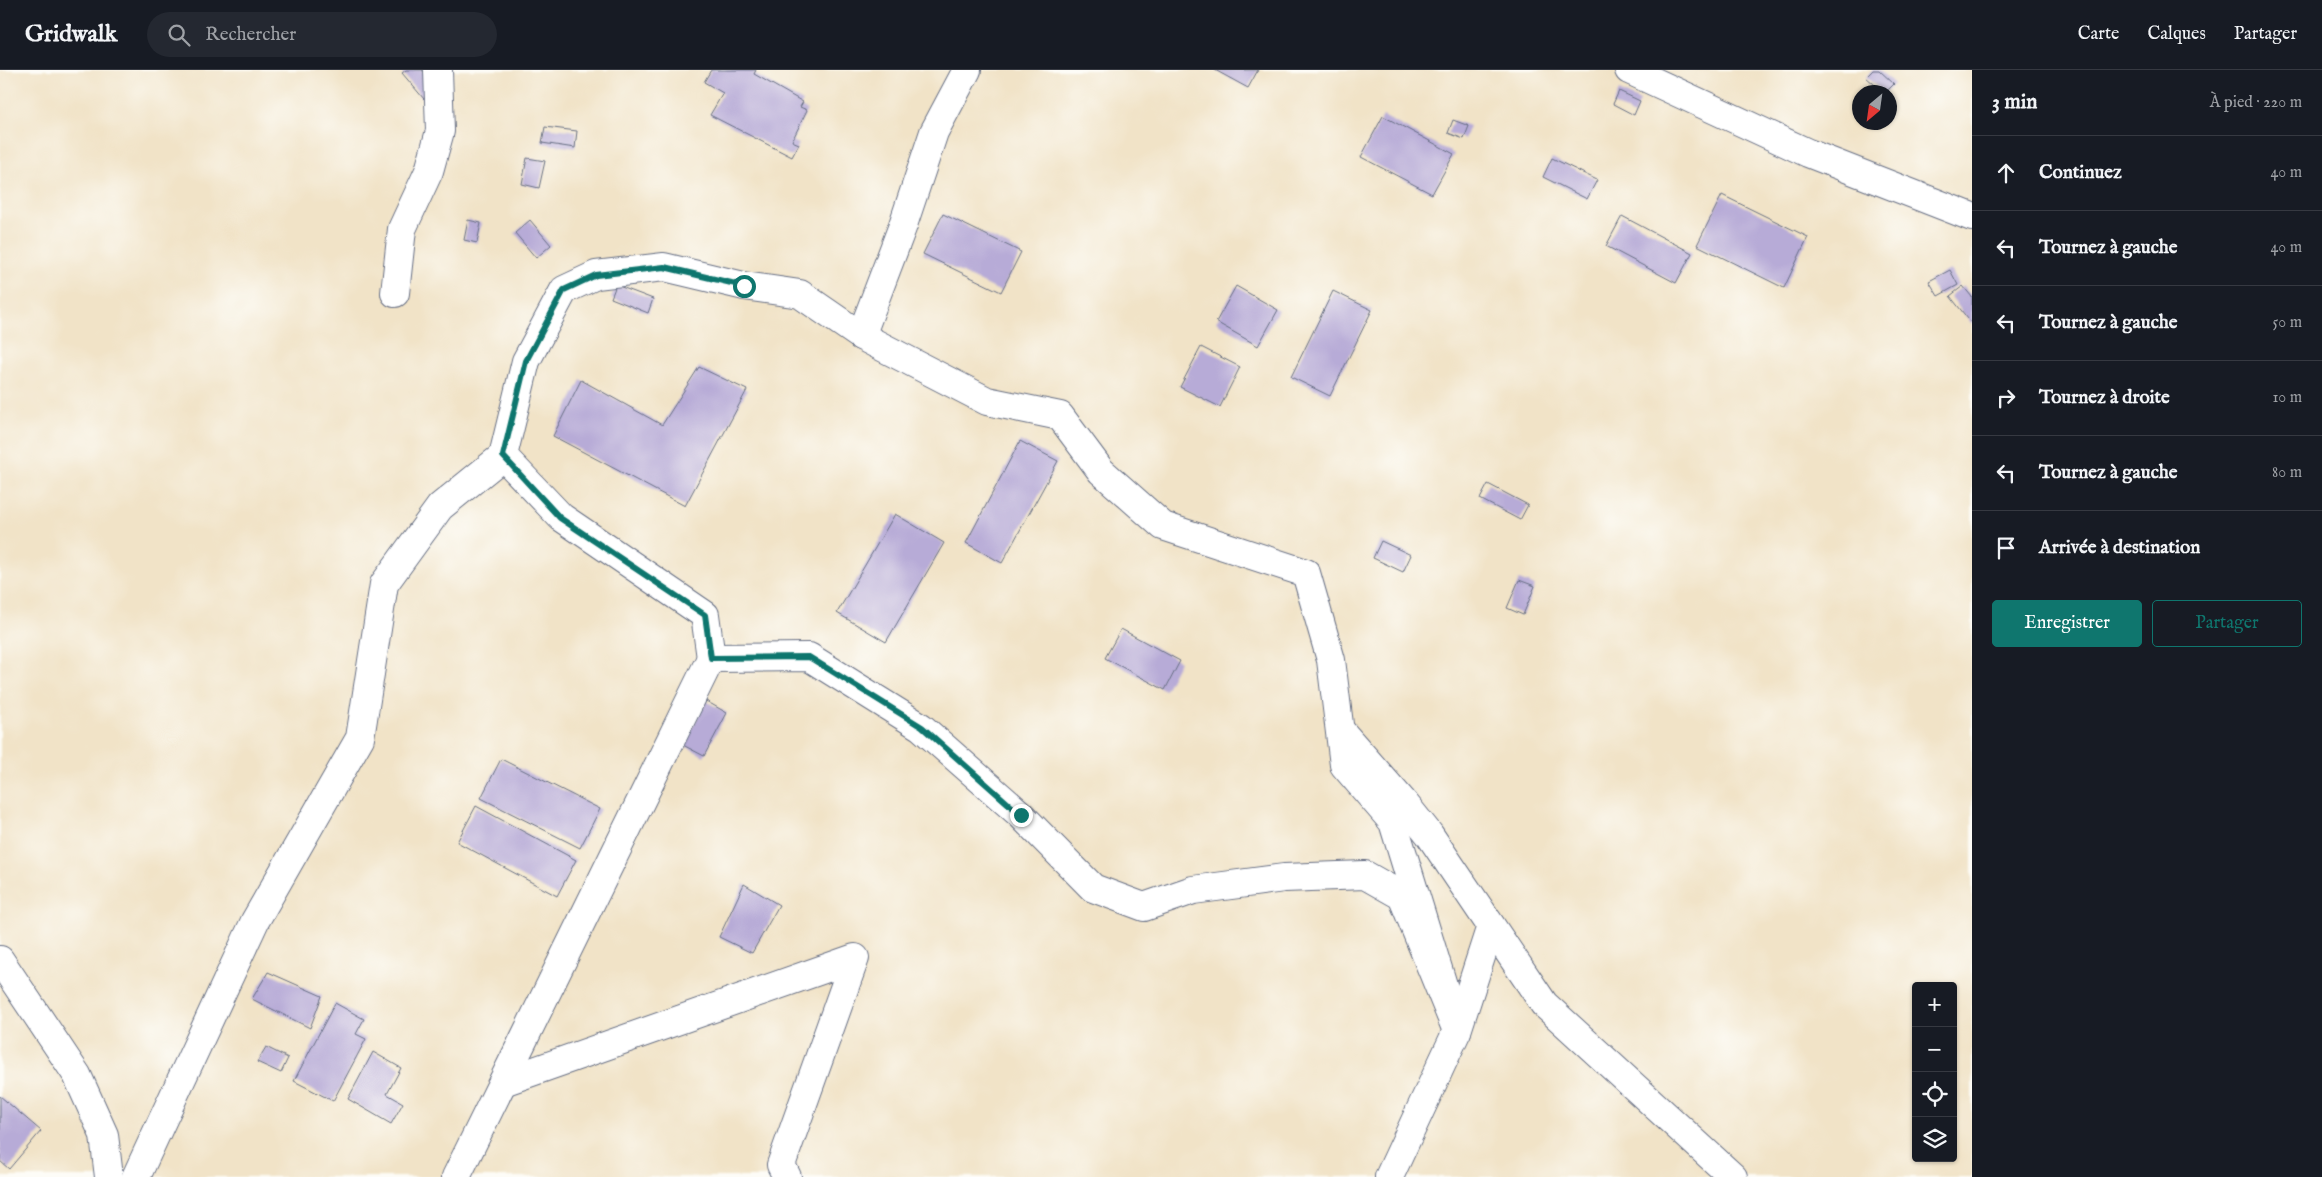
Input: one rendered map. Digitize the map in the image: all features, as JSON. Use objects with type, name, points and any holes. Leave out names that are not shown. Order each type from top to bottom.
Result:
[{"type":"street","points":[[395,293],[402,228],[429,171],[440,131],[438,70]]},
{"type":"street","points":[[861,336],[902,228],[934,132],[967,70]]},
{"type":"street","points":[[1630,70],[1808,153],[1972,217]]},
{"type":"street","points":[[136,1177],[255,921],[360,738],[384,584],[440,507],[503,456],[526,361],[564,290],[596,275],[664,267],[744,286],[800,294],[861,336],[987,401],[1060,416],[1101,472],[1163,526],[1306,573],[1331,660],[1344,765],[1393,822],[1457,1030]]},
{"type":"street","points":[[456,1177],[711,658],[705,615],[560,518],[503,456]]},
{"type":"street","points":[[711,658],[809,657],[922,727],[1021,815],[1094,888],[1144,907],[1193,890],[1284,878],[1365,876],[1402,896],[1457,1030]]},
{"type":"street","points":[[1340,730],[1406,804],[1429,834],[1544,1004],[1732,1176]]},
{"type":"street","points":[[1389,1177],[1457,1030],[1491,926]]},
{"type":"street","points":[[2,958],[77,1075],[104,1135],[109,1177]]},
{"type":"street","points":[[504,1082],[855,958],[781,1173]]},
{"type":"building","points":[[406,70],[422,70],[437,88],[424,99],[402,73]]},
{"type":"building","points":[[711,70],[756,70],[754,74],[803,102],[800,107],[807,110],[792,141],[799,144],[792,157],[710,115],[723,93],[704,82]]},
{"type":"building","points":[[1215,70],[1258,70],[1248,88]]},
{"type":"building","points":[[1873,70],[1879,70],[1894,84],[1875,85],[1866,77]]},
{"type":"building","points":[[1619,91],[1640,101],[1634,115],[1613,104]]},
{"type":"building","points":[[1383,116],[1454,154],[1432,194],[1361,157]]},
{"type":"building","points":[[1453,120],[1469,126],[1464,139],[1448,133]]},
{"type":"building","points":[[545,127],[577,131],[575,148],[542,143]]},
{"type":"building","points":[[527,158],[545,161],[539,188],[522,184]]},
{"type":"building","points":[[1552,158],[1597,180],[1587,199],[1543,177]]},
{"type":"building","points":[[1722,195],[1808,237],[1784,288],[1697,245]]},
{"type":"building","points":[[943,214],[1021,252],[1001,292],[923,254]]},
{"type":"building","points":[[1622,216],[1692,253],[1676,283],[1606,246]]},
{"type":"building","points":[[468,220],[481,223],[477,243],[464,240]]},
{"type":"building","points":[[530,220],[551,245],[536,258],[515,233]]},
{"type":"building","points":[[1950,270],[1958,285],[1938,296],[1929,281]]},
{"type":"building","points":[[616,285],[653,299],[648,313],[611,298]]},
{"type":"building","points":[[1236,286],[1278,310],[1258,346],[1216,322]]},
{"type":"building","points":[[1963,286],[1972,297],[1972,324],[1950,296]]},
{"type":"building","points":[[1333,291],[1372,310],[1330,396],[1291,377]]},
{"type":"building","points":[[1201,347],[1240,367],[1220,407],[1180,387]]},
{"type":"building","points":[[699,367],[747,390],[685,506],[553,436],[581,380],[662,425]]},
{"type":"building","points":[[1020,441],[1058,461],[1002,563],[966,543]]},
{"type":"building","points":[[1488,484],[1528,505],[1520,520],[1480,499]]},
{"type":"building","points":[[895,514],[944,543],[886,642],[837,613]]},
{"type":"building","points":[[1381,541],[1411,555],[1403,572],[1373,558]]},
{"type":"building","points":[[1519,580],[1535,586],[1523,615],[1507,608]]},
{"type":"building","points":[[1121,629],[1180,661],[1165,690],[1105,658]]},
{"type":"building","points":[[706,701],[727,713],[704,756],[683,745]]},
{"type":"building","points":[[501,759],[600,809],[580,848],[481,798]]},
{"type":"building","points":[[476,806],[576,860],[557,896],[457,842]]},
{"type":"building","points":[[744,884],[779,905],[752,953],[719,937]]},
{"type":"building","points":[[268,972],[322,996],[310,1028],[252,999]]},
{"type":"building","points":[[335,1003],[364,1019],[356,1034],[366,1039],[333,1101],[294,1081]]},
{"type":"building","points":[[266,1047],[288,1058],[281,1073],[257,1062]]},
{"type":"building","points":[[373,1052],[401,1068],[387,1094],[403,1103],[391,1124],[348,1099]]},
{"type":"building","points":[[0,1096],[41,1131],[9,1169],[0,1161]]},
{"type":"route","points":[[744,286],[664,267],[596,275],[564,290],[526,361],[503,456],[560,518],[705,615],[711,658],[809,657],[922,727],[1021,815]]}]
